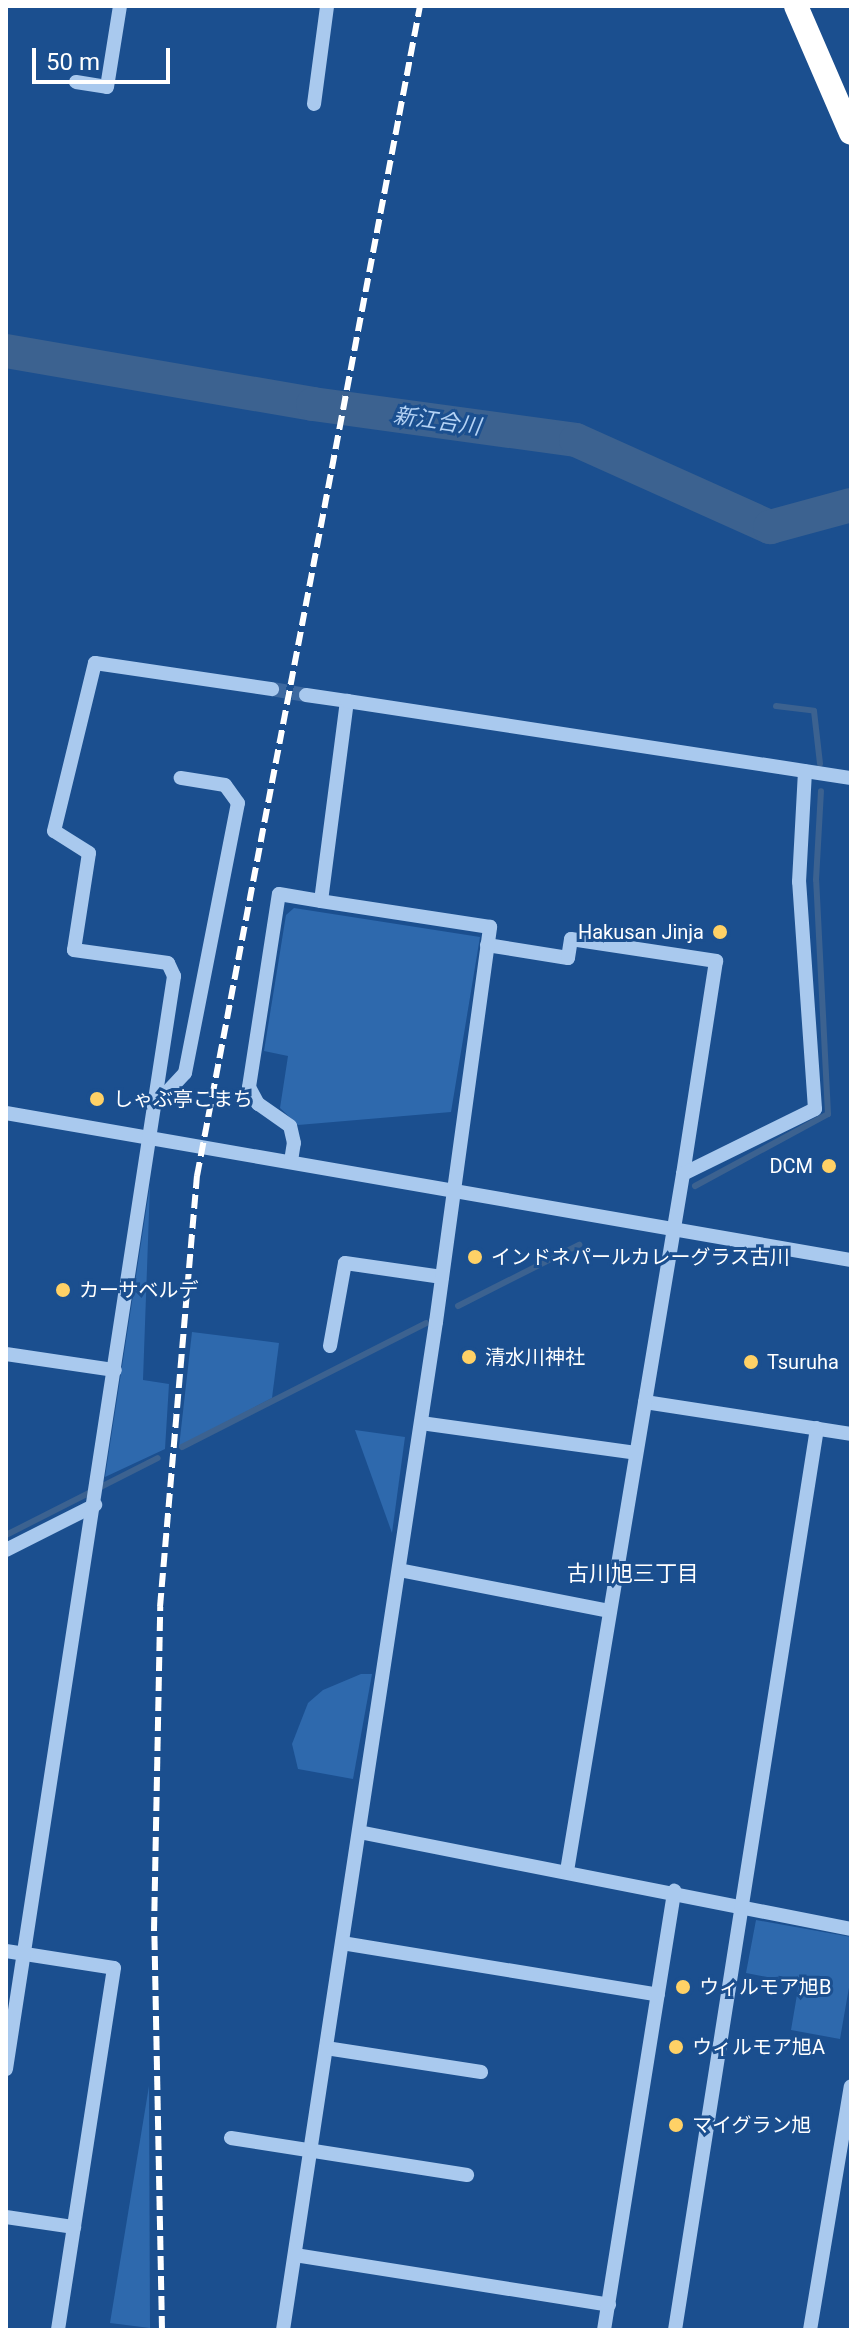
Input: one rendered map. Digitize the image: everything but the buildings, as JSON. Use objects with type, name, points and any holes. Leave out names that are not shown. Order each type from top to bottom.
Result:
[{"type":"highway","points":[[796,6],[851,133]]},
{"type":"street","points":[[76,82],[107,87],[120,6]]},
{"type":"street","points":[[314,104],[327,6]]},
{"type":"street","points":[[6,2069],[174,976],[168,963],[74,950],[89,853],[54,831],[95,663],[272,689]]},
{"type":"street","points":[[306,695],[851,778]]},
{"type":"street","points":[[321,901],[347,701]]},
{"type":"street","points":[[683,1174],[815,1109],[799,882],[814,772]]},
{"type":"street","points":[[156,1104],[185,1073],[238,803],[225,785],[181,778]]},
{"type":"street","points":[[283,2330],[436,1322],[490,927],[279,894],[249,1087],[258,1104],[290,1126],[294,1143],[291,1161]]},
{"type":"street","points":[[487,945],[568,958],[571,939],[716,961],[567,1871]]},
{"type":"street","points":[[6,1113],[454,1188],[673,1232],[851,1260]]},
{"type":"street","points":[[330,1346],[345,1263],[442,1277]]},
{"type":"street","points":[[6,1354],[115,1370]]},
{"type":"street","points":[[645,1402],[851,1434]]},
{"type":"street","points":[[421,1423],[636,1453]]},
{"type":"street","points":[[675,2330],[817,1428]]},
{"type":"street","points":[[6,1550],[95,1500]]},
{"type":"street","points":[[399,1570],[610,1611]]},
{"type":"street","points":[[359,1832],[674,1891],[851,1929]]},
{"type":"street","points":[[604,2330],[674,1891]]},
{"type":"street","points":[[342,1943],[658,1995]]},
{"type":"street","points":[[6,1951],[114,1968],[58,2330]]},
{"type":"street","points":[[326,2048],[481,2072]]},
{"type":"street","points":[[810,2330],[851,2086]]},
{"type":"street","points":[[231,2138],[467,2175]]},
{"type":"street","points":[[6,2217],[74,2227]]},
{"type":"street","points":[[295,2255],[609,2305]]},
{"type":"shaded area","points":[[294,908],[480,937],[451,1112],[298,1125],[280,1108],[288,1056],[264,1051],[286,915]]},
{"type":"shaded area","points":[[150,1185],[143,1380],[169,1384],[165,1449],[105,1477]]},
{"type":"shaded area","points":[[192,1332],[279,1343],[272,1398],[179,1447]]},
{"type":"shaded area","points":[[355,1430],[405,1437],[392,1533]]},
{"type":"shaded area","points":[[361,1674],[372,1674],[353,1779],[298,1769],[292,1744],[308,1703],[323,1690]]},
{"type":"shaded area","points":[[756,1920],[851,1937],[851,1976],[840,2039],[791,2030],[799,1983],[746,1973]]},
{"type":"shaded area","points":[[149,2086],[150,2328],[110,2323]]},
{"type":"waterway","name":"新江合川","points":[[6,351],[313,404],[576,440],[770,527],[851,505]]},
{"type":"waterway","points":[[776,706],[814,711],[820,764]]},
{"type":"waterway","points":[[695,1186],[828,1114],[816,880],[821,791]]},
{"type":"waterway","points":[[458,1306],[579,1245]]},
{"type":"waterway","points":[[182,1447],[426,1323]]},
{"type":"waterway","points":[[6,1535],[158,1458]]},
{"type":"tunnel","points":[[272,689],[306,695]]},
{"type":"railway","points":[[162,2330],[154,1931],[160,1607],[197,1176],[420,6]]},
{"type":"place","name":"Hakusan Jinja","points":[[720,932]]},
{"type":"place","name":"しゃぶ亭こまち","points":[[97,1099]]},
{"type":"place","name":"DCM","points":[[829,1166]]},
{"type":"place","name":"インドネパールカレーグラス古川","points":[[475,1257]]},
{"type":"place","name":"カーサベルデ","points":[[63,1290]]},
{"type":"place","name":"清水川神社","points":[[469,1357]]},
{"type":"place","name":"Tsuruha","points":[[751,1362]]},
{"type":"place","name":"ウィルモア旭B","points":[[683,1987]]},
{"type":"place","name":"ウィルモア旭A","points":[[676,2047]]},
{"type":"place","name":"マイグラン旭","points":[[676,2125]]},
{"type":"district","name":"古川旭三丁目","points":[[633,1574]]}]
